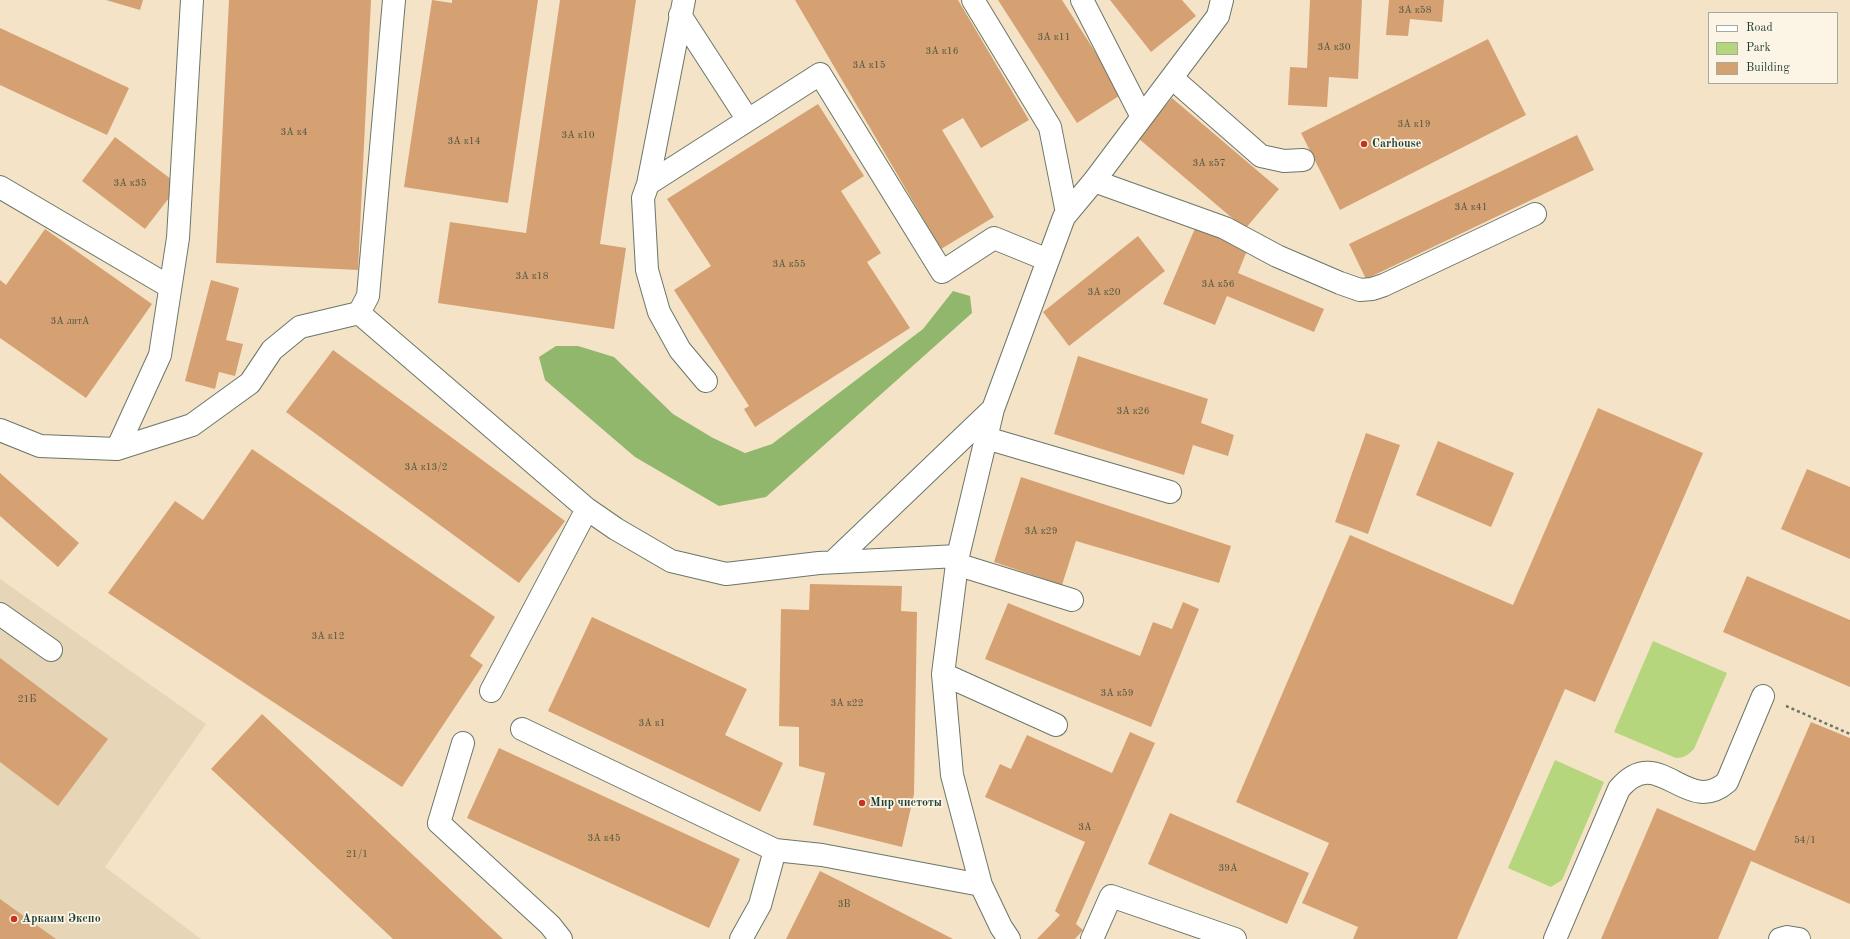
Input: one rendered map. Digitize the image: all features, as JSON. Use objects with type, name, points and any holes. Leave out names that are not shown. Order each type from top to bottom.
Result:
[{"type":"street","points":[[117,449],[160,355],[178,238],[192,0]]},
{"type":"street","points":[[0,430],[40,446],[117,449],[192,426],[250,383],[272,350],[300,327],[359,313],[368,296],[394,0]]},
{"type":"street","points":[[973,0],[1050,127],[1067,213]]},
{"type":"street","points":[[1082,0],[1142,117]]},
{"type":"street","points":[[1009,939],[1001,927],[981,885],[952,775],[944,674],[957,560],[993,409],[1064,217],[1094,181],[1172,78],[1215,5]]},
{"type":"street","points":[[682,8],[748,120]]},
{"type":"street","points":[[682,8],[648,184],[643,198],[647,270],[659,312],[680,350],[706,381]]},
{"type":"street","points":[[648,184],[820,74],[942,272],[994,238],[1048,260]]},
{"type":"street","points":[[1172,78],[1261,156],[1284,161],[1303,160]]},
{"type":"street","points":[[1094,181],[1225,228],[1277,256],[1360,290],[1384,286],[1535,214]]},
{"type":"street","points":[[0,187],[170,287]]},
{"type":"street","points":[[359,313],[588,509],[616,530],[671,560],[726,574],[833,562],[957,560],[1072,600]]},
{"type":"street","points":[[833,562],[993,409]]},
{"type":"street","points":[[986,438],[1170,492]]},
{"type":"street","points":[[491,691],[588,509]]},
{"type":"street","points":[[0,614],[51,650]]},
{"type":"street","points":[[944,674],[1056,725]]},
{"type":"street","points":[[1555,939],[1619,789],[1628,779],[1636,774],[1650,771],[1699,792],[1714,791],[1721,787],[1727,782],[1763,696]]},
{"type":"street","points":[[522,729],[775,850],[822,855],[981,885]]},
{"type":"street","points":[[463,743],[439,823],[550,925],[561,939]]},
{"type":"street","points":[[741,939],[760,904],[775,850]]},
{"type":"street","points":[[1092,939],[1111,896],[1235,939]]},
{"type":"street","points":[[1780,939],[1787,937],[1799,939]]},
{"type":"path","points":[[1763,696],[1850,734]]},
{"type":"shaded area","points":[[0,579],[206,724],[105,867],[201,939],[0,939]]},
{"type":"green space","points":[[953,291],[970,296],[972,313],[766,497],[719,506],[635,457],[545,380],[539,357],[556,346],[578,346],[614,357],[673,414],[713,438],[745,453],[772,444],[923,329]]},
{"type":"green space","points":[[1653,641],[1727,673],[1694,749],[1684,757],[1676,758],[1614,732]]},
{"type":"green space","points":[[1555,760],[1604,782],[1562,880],[1551,887],[1508,868]]},
{"type":"building","points":[[106,0],[143,0],[140,10]]},
{"type":"building","points":[[229,0],[371,0],[358,270],[216,263]]},
{"type":"building","points":[[432,0],[452,3],[452,0],[538,0],[508,203],[404,187]]},
{"type":"building","points":[[560,0],[636,0],[600,244],[626,248],[614,329],[438,303],[450,222],[526,233]]},
{"type":"building","points":[[795,0],[958,0],[1029,120],[981,148],[963,118],[942,130],[994,217],[941,249]]},
{"type":"building","points":[[998,0],[1062,0],[1122,94],[1077,123]]},
{"type":"building","points":[[1110,0],[1182,0],[1196,16],[1151,52]]},
{"type":"building","points":[[1310,0],[1362,0],[1358,79],[1329,77],[1327,107],[1288,105],[1290,67],[1307,68]]},
{"type":"building","points":[[1389,0],[1444,0],[1442,22],[1410,19],[1408,36],[1386,35]]},
{"type":"building","points":[[0,28],[129,88],[107,135],[0,85]]},
{"type":"building","points":[[1488,39],[1526,115],[1340,210],[1301,133]]},
{"type":"building","points":[[1172,98],[1279,189],[1245,229],[1138,138]]},
{"type":"building","points":[[818,104],[864,176],[841,191],[881,253],[867,262],[910,328],[755,427],[744,409],[749,406],[674,290],[711,266],[667,199]]},
{"type":"building","points":[[1577,135],[1594,170],[1366,279],[1349,244]]},
{"type":"building","points":[[115,137],[179,185],[145,229],[82,181]]},
{"type":"building","points":[[1196,226],[1248,248],[1238,273],[1324,309],[1314,332],[1227,296],[1215,325],[1163,304]]},
{"type":"building","points":[[45,229],[152,304],[86,398],[0,338],[0,280],[6,285]]},
{"type":"building","points":[[1138,236],[1165,271],[1069,346],[1043,312]]},
{"type":"building","points":[[211,280],[239,288],[226,340],[243,344],[235,376],[219,372],[215,389],[185,381]]},
{"type":"building","points":[[333,350],[565,521],[519,583],[286,412]]},
{"type":"building","points":[[1078,356],[1208,399],[1201,423],[1234,435],[1228,456],[1193,445],[1184,475],[1054,434]]},
{"type":"building","points":[[1598,408],[1703,453],[1595,702],[1565,689],[1457,939],[1353,939],[1358,927],[1302,903],[1329,843],[1236,802],[1350,535],[1513,605]]},
{"type":"building","points":[[1366,433],[1400,445],[1368,534],[1335,522]]},
{"type":"building","points":[[1438,441],[1514,473],[1491,527],[1416,495]]},
{"type":"building","points":[[252,449],[495,617],[470,656],[483,665],[402,787],[108,593],[175,501],[203,520]]},
{"type":"building","points":[[1807,469],[1850,487],[1850,559],[1781,529]]},
{"type":"building","points":[[0,473],[79,543],[58,567],[0,516]]},
{"type":"building","points":[[1021,477],[1231,546],[1219,583],[1076,541],[1062,585],[994,562]]},
{"type":"building","points":[[1747,576],[1850,620],[1850,687],[1723,632]]},
{"type":"building","points":[[810,584],[902,586],[901,611],[917,612],[914,794],[902,847],[813,825],[825,773],[799,766],[799,727],[779,726],[781,609],[809,610]]},
{"type":"building","points":[[1183,602],[1199,609],[1151,727],[985,659],[1008,603],[1140,656],[1153,622],[1172,629]]},
{"type":"building","points":[[592,617],[747,689],[725,735],[783,763],[760,812],[548,711]]},
{"type":"building","points":[[0,658],[108,739],[58,806],[0,762]]},
{"type":"building","points":[[262,714],[503,939],[393,939],[211,769]]},
{"type":"building","points":[[1811,722],[1850,738],[1850,904],[1751,861],[1718,939],[1601,939],[1657,808],[1755,851]]},
{"type":"building","points":[[1130,732],[1155,743],[1076,924],[1083,930],[1075,939],[1037,939],[1060,915],[1055,911],[1085,842],[985,797],[1000,764],[1011,769],[1027,735],[1112,773]]},
{"type":"building","points":[[499,748],[740,859],[709,928],[467,818]]},
{"type":"building","points":[[1170,813],[1309,873],[1287,924],[1148,864]]},
{"type":"building","points":[[820,871],[846,884],[953,939],[786,939]]},
{"type":"building","name":"Аркаим Экспо","points":[[0,899],[56,939],[0,939]]},
{"type":"place","name":"Carhouse","points":[[1364,144]]},
{"type":"place","name":"Мир чистоты","points":[[862,803]]},
{"type":"place","name":"Аркаим Экспо","points":[[14,919]]}]
